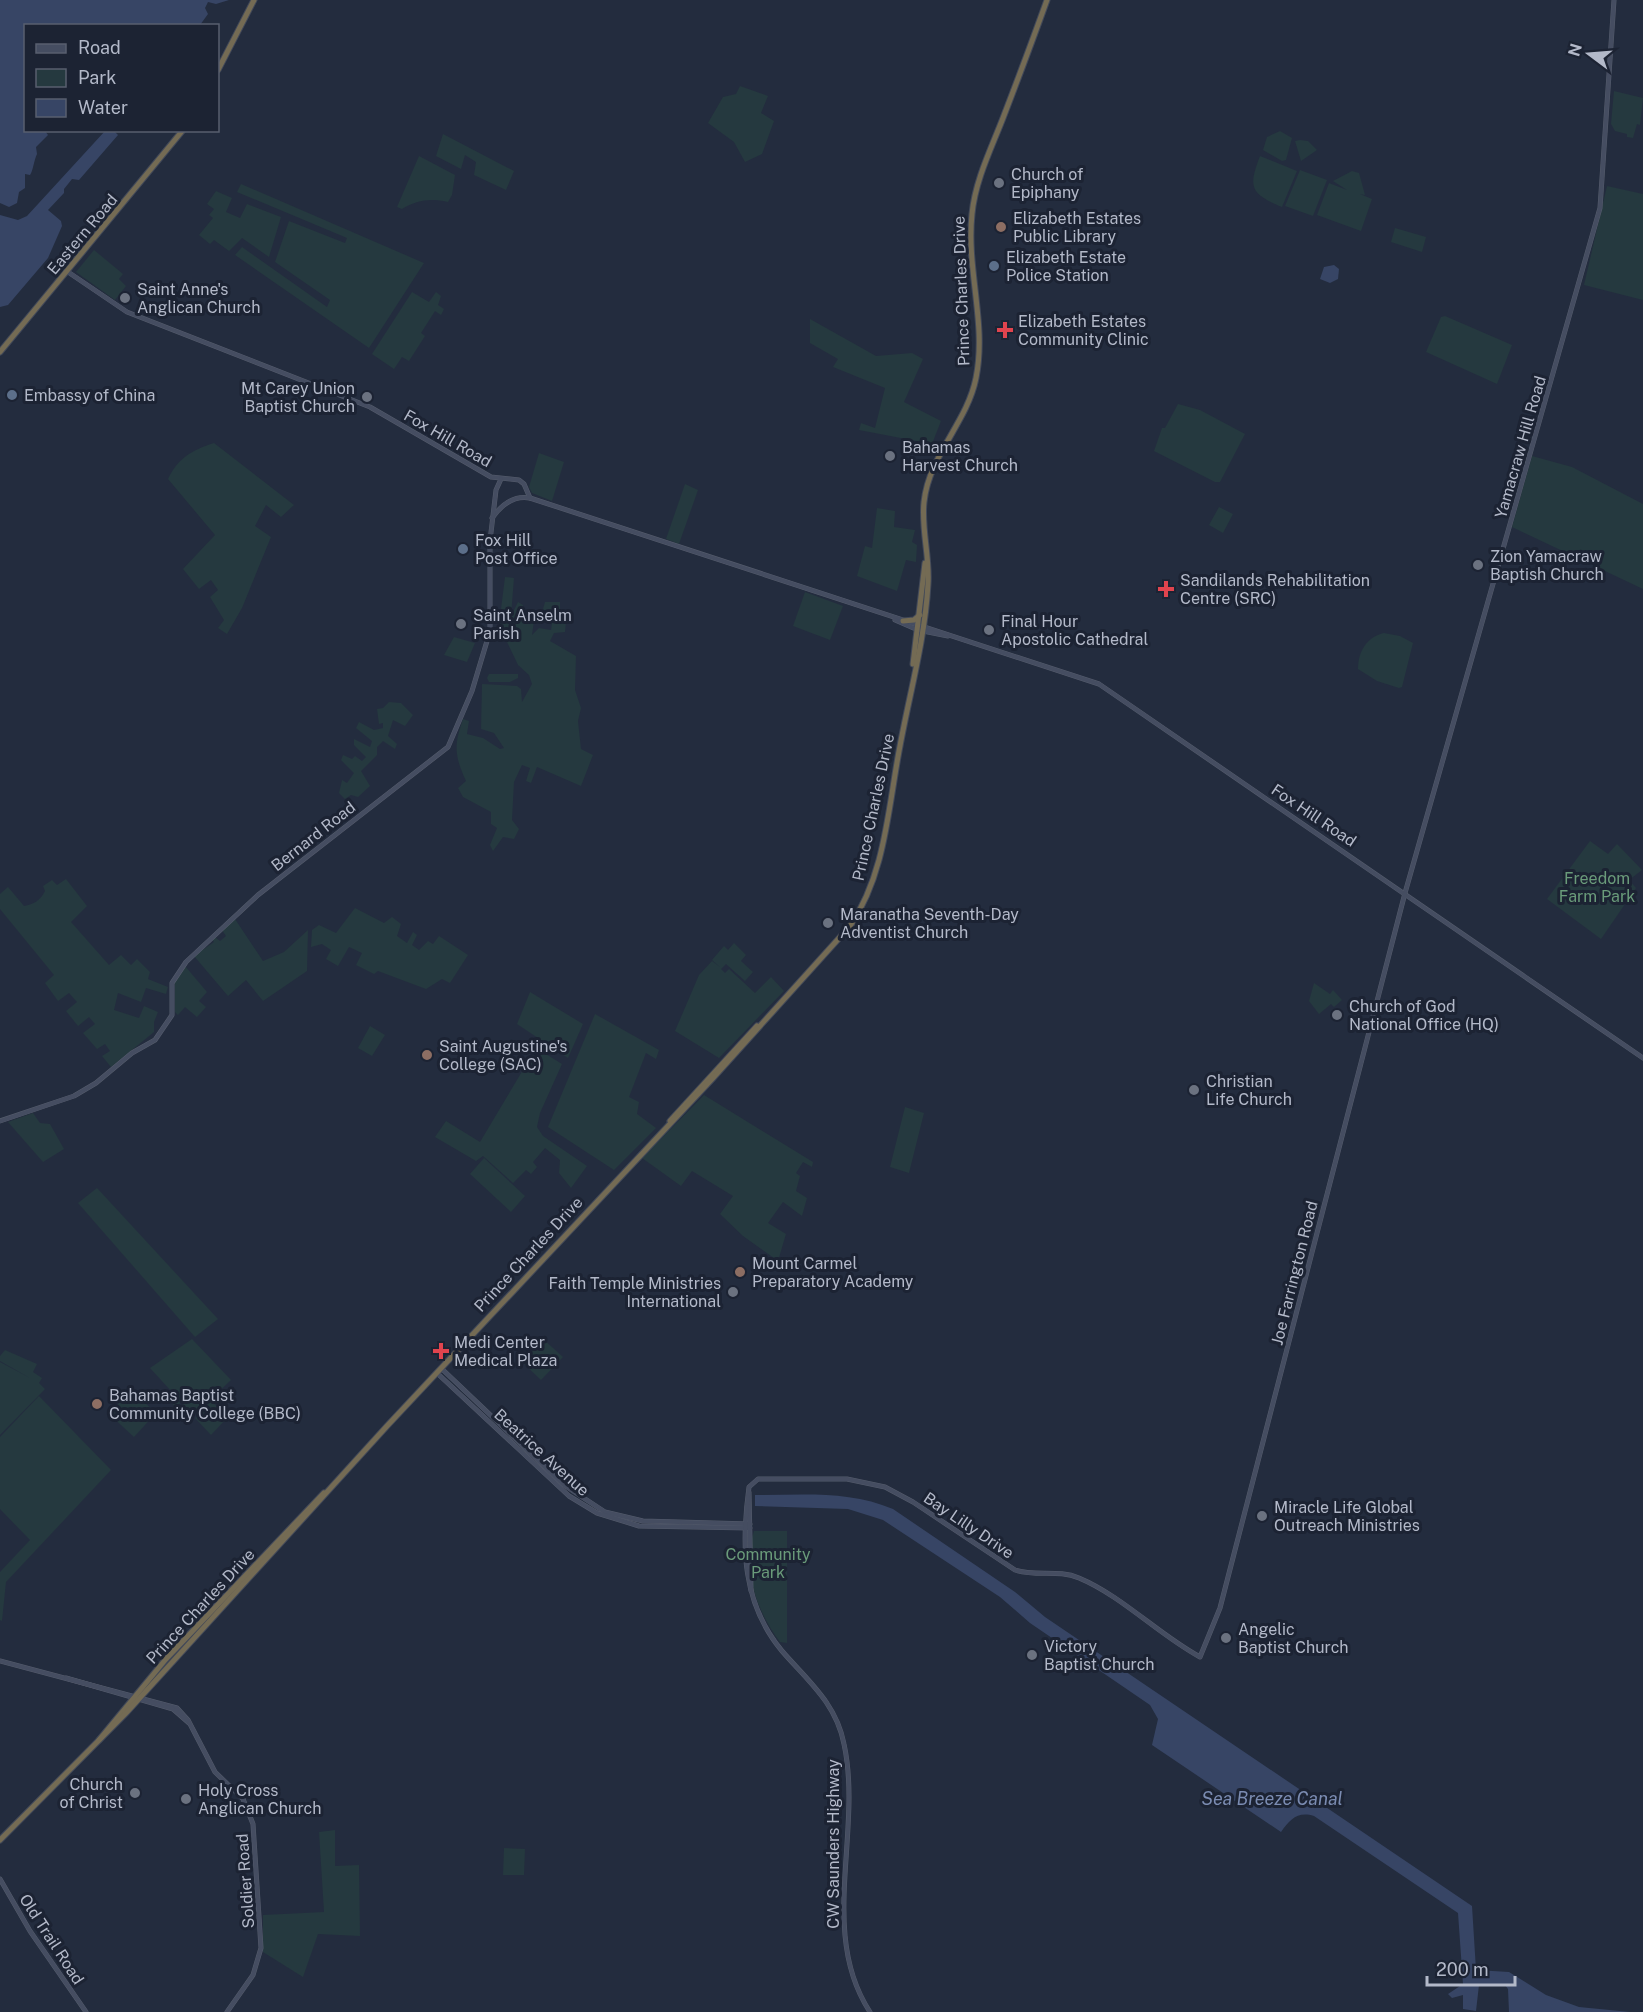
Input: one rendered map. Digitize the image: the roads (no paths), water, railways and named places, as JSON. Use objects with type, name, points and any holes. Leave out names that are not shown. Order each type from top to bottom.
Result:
[{"type":"highway","points":[[219,68],[254,0]]},
{"type":"highway","name":"Prince Charles Drive","points":[[913,680],[917,640],[928,584],[923,507],[928,483],[934,463],[966,404],[977,374],[979,343],[970,252],[974,196],[1047,0]]},
{"type":"highway","name":"Eastern Road","points":[[0,352],[181,132]]},
{"type":"highway","name":"Prince Charles Drive","points":[[0,1840],[99,1740],[850,926],[868,896],[884,841],[913,680],[926,546]]},
{"type":"highway","points":[[903,621],[914,620],[920,614]]},
{"type":"main road","name":"Yamacraw Hill Road","points":[[1404,893],[1600,208],[1614,0]]},
{"type":"main road","name":"Fox Hill Road","points":[[68,272],[127,312],[370,407],[491,477],[519,480],[528,490]]},
{"type":"main road","points":[[491,477],[498,485]]},
{"type":"main road","points":[[501,479],[498,485],[496,507],[522,497],[528,490]]},
{"type":"main road","points":[[528,490],[530,498]]},
{"type":"main road","name":"Fox Hill Road","points":[[522,497],[919,628],[1066,672],[1114,692],[1643,1058]]},
{"type":"main road","name":"Bernard Road","points":[[0,1121],[74,1096],[93,1086],[132,1053],[155,1040],[172,1016],[172,983],[186,962],[258,895],[448,747],[472,691],[490,631],[488,568],[492,518],[496,507]]},
{"type":"main road","name":"Fox Hill Road","points":[[890,618],[919,628]]},
{"type":"main road","points":[[1393,885],[1401,886],[1409,879]]},
{"type":"main road","name":"Joe Farrington Road","points":[[1200,1657],[1220,1608],[1404,893]]},
{"type":"main road","points":[[1402,903],[1406,899],[1414,899]]},
{"type":"main road","name":"Beatrice Avenue","points":[[440,1372],[569,1496],[597,1513],[639,1527],[748,1526]]},
{"type":"main road","name":"Bay Lilly Drive","points":[[749,1492],[752,1482],[765,1478],[847,1479],[885,1487],[913,1502],[1011,1568],[1024,1572],[1063,1573],[1088,1582],[1200,1657]]},
{"type":"main road","name":"CW Saunders Highway","points":[[749,1492],[745,1566],[751,1592],[769,1633],[818,1687],[833,1711],[841,1731],[848,1776],[845,1939],[853,1979],[870,2012]]},
{"type":"main road","name":"Soldier Road","points":[[0,1661],[175,1710],[189,1723],[215,1772],[243,1799],[253,1824],[261,1948],[253,1975],[227,2012]]},
{"type":"main road","name":"Old Trail Road","points":[[0,1879],[30,1931],[86,2012]]},
{"type":"water","points":[[0,0],[229,0],[216,4],[208,2],[205,8],[208,14],[201,24],[24,24],[24,132],[46,132],[48,135],[36,147],[37,154],[32,171],[30,175],[25,174],[25,188],[19,192],[17,203],[9,207],[0,203]]},
{"type":"water","points":[[104,132],[115,132],[118,135],[79,180],[72,179],[64,189],[64,193],[48,210],[61,221],[62,226],[48,258],[8,305],[0,307],[0,215],[18,220],[27,216]]},
{"type":"water","points":[[1334,265],[1339,269],[1338,279],[1330,283],[1320,279],[1324,267]]},
{"type":"water","name":"Sea Breeze Canal","points":[[755,1495],[842,1496],[893,1509],[1015,1592],[1045,1617],[1472,1906],[1476,1970],[1509,1972],[1546,1995],[1579,2007],[1630,2012],[1509,2012],[1508,1989],[1505,1985],[1479,1985],[1476,2011],[1463,2009],[1463,1995],[1452,1998],[1448,1994],[1463,1984],[1458,1913],[1314,1816],[1299,1815],[1281,1832],[1152,1745],[1158,1719],[1150,1705],[1030,1623],[1000,1597],[883,1520],[848,1509],[755,1506]]},
{"type":"place","name":"Church of Epiphany","points":[[999,183]]},
{"type":"place","name":"Elizabeth Estates Public Library","points":[[1001,227]]},
{"type":"place","name":"Elizabeth Estate Police Station","points":[[994,266]]},
{"type":"place","name":"Saint Anne's Anglican Church","points":[[125,298]]},
{"type":"place","name":"Elizabeth Estates Community Clinic","points":[[1005,330]]},
{"type":"place","name":"Embassy of China","points":[[12,395]]},
{"type":"place","name":"Mt Carey Union Baptist Church","points":[[367,397]]},
{"type":"place","name":"Bahamas Harvest Church","points":[[890,456]]},
{"type":"place","name":"Fox Hill Post Office","points":[[463,549]]},
{"type":"place","name":"Zion Yamacraw Baptish Church","points":[[1478,565]]},
{"type":"place","name":"Sandilands Rehabilitation Centre (SRC)","points":[[1166,589]]},
{"type":"place","name":"Saint Anselm Parish","points":[[461,624]]},
{"type":"place","name":"Final Hour Apostolic Cathedral","points":[[989,630]]},
{"type":"place","name":"Maranatha Seventh-Day Adventist Church","points":[[828,923]]},
{"type":"place","name":"Church of God National Office (HQ)","points":[[1337,1015]]},
{"type":"place","name":"Saint Augustine's College (SAC)","points":[[427,1055]]},
{"type":"place","name":"Christian Life Church","points":[[1194,1090]]},
{"type":"place","name":"Mount Carmel Preparatory Academy","points":[[740,1272]]},
{"type":"place","name":"Faith Temple Ministries International","points":[[733,1292]]},
{"type":"place","name":"Medi Center Medical Plaza","points":[[441,1351]]},
{"type":"place","name":"Bahamas Baptist Community College (BBC)","points":[[97,1404]]},
{"type":"place","name":"Miracle Life Global Outreach Ministries","points":[[1262,1516]]},
{"type":"place","name":"Angelic Baptist Church","points":[[1226,1638]]},
{"type":"place","name":"Victory Baptist Church","points":[[1032,1655]]},
{"type":"place","name":"Church of Christ","points":[[135,1793]]},
{"type":"place","name":"Holy Cross Anglican Church","points":[[186,1799]]},
{"type":"park label","name":"Freedom Farm Park","points":[[1597,887]]},
{"type":"park label","name":"Community Park","points":[[768,1563]]}]
